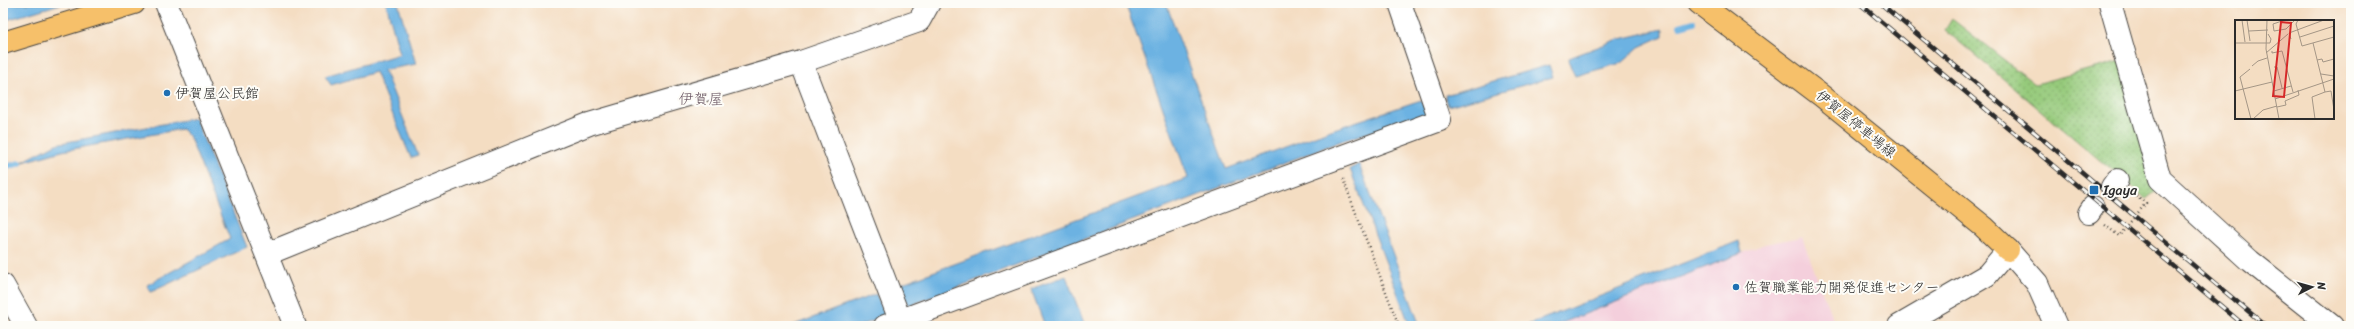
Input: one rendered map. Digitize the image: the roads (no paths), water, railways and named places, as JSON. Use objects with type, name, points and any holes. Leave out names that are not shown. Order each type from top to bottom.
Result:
[{"type":"main road","points":[[3,43],[134,3]]},
{"type":"main road","name":"伊賀屋停車場線","points":[[1699,3],[1834,106],[1984,227],[2008,250]]},
{"type":"street","points":[[166,3],[295,326]]},
{"type":"street","points":[[267,254],[589,124],[801,62],[919,21],[929,3]]},
{"type":"street","points":[[801,62],[892,323],[1440,120],[1400,3]]},
{"type":"street","points":[[2110,3],[2160,178],[2250,261],[2332,326]]},
{"type":"street","points":[[1899,326],[1987,275],[2008,250],[2037,283],[2056,326]]},
{"type":"street","points":[[3,285],[26,326]]},
{"type":"water","points":[[64,3],[3,21],[3,4]]},
{"type":"water","points":[[386,3],[398,3],[416,64],[384,70],[418,155],[411,158],[375,72],[331,85],[325,76],[400,54]]},
{"type":"water","points":[[1125,3],[1166,3],[1226,169],[1331,130],[1421,100],[1428,115],[1344,140],[908,306],[900,284],[1188,178]]},
{"type":"water","points":[[1663,29],[1663,36],[1639,47],[1621,63],[1575,76],[1570,65],[1569,58],[1616,40]]},
{"type":"water","points":[[1549,65],[1553,77],[1448,106],[1445,95]]},
{"type":"water","points":[[195,118],[247,247],[151,292],[147,285],[230,239],[190,138],[182,129],[62,151],[20,163],[56,144]]},
{"type":"water","points":[[1359,164],[1420,326],[1410,326],[1350,169]]},
{"type":"water","points":[[1739,241],[1742,253],[1554,326],[1525,326]]},
{"type":"water","points":[[1066,276],[1085,326],[1045,326],[1031,289]]},
{"type":"water","points":[[876,294],[886,316],[859,326],[791,326]]},
{"type":"waterway","points":[[1680,26],[1694,22]]},
{"type":"waterway","points":[[3,168],[20,163]]},
{"type":"railway","points":[[1859,3],[2245,326]]},
{"type":"railway","points":[[1880,3],[2266,326]]},
{"type":"place","name":"伊賀屋公民館","points":[[167,93]]},
{"type":"place","name":"Igaya","points":[[2094,190]]},
{"type":"place","name":"佐賀職業能力開発促進センター","points":[[1736,287]]},
{"type":"district","name":"伊賀屋","points":[[701,99]]}]
